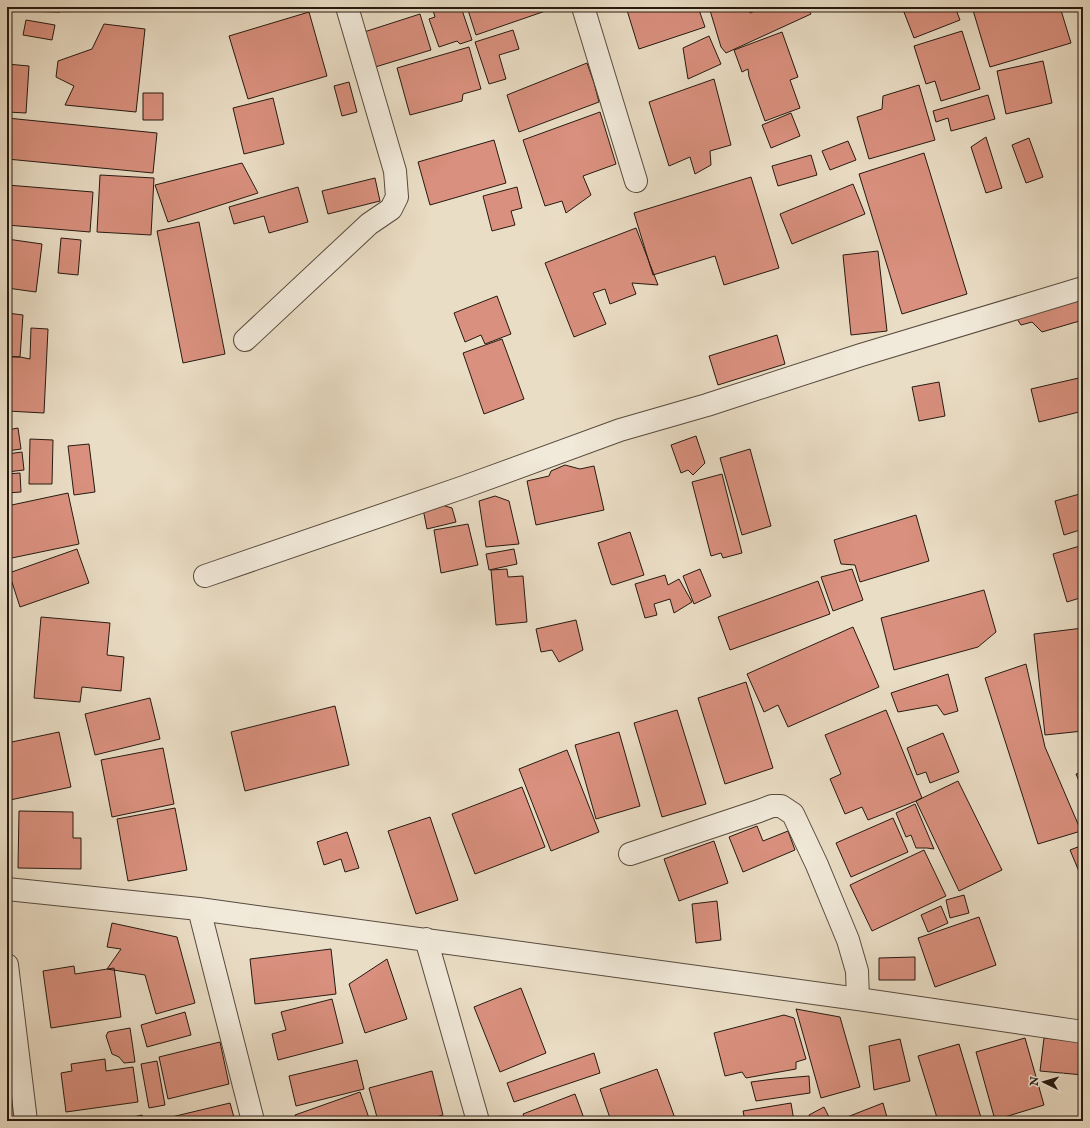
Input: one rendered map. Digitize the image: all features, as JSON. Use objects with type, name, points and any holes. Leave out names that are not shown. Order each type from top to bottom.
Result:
[{"type":"street","points":[[245,340],[369,224],[391,208],[397,197],[395,171],[347,7]]},
{"type":"street","points":[[582,7],[636,181]]},
{"type":"street","points":[[205,576],[464,487],[620,430],[707,405],[869,352],[1083,288]]},
{"type":"street","points":[[630,854],[772,806],[781,806],[794,814],[817,864],[848,940],[857,971],[858,999]]},
{"type":"street","points":[[7,889],[198,909],[426,939],[1083,1032]]},
{"type":"street","points":[[198,909],[253,1121]]},
{"type":"street","points":[[426,939],[478,1121]]},
{"type":"street","points":[[7,965],[26,1121]]},
{"type":"building","points":[[7,7],[10,7],[10,15],[7,14]]},
{"type":"building","points":[[22,7],[59,7],[60,12],[21,11]]},
{"type":"building","points":[[432,7],[461,7],[472,40],[460,44],[457,41],[439,47],[429,19],[435,17]]},
{"type":"building","points":[[467,7],[557,7],[476,35]]},
{"type":"building","points":[[626,7],[698,7],[705,27],[639,49]]},
{"type":"building","points":[[709,7],[748,7],[750,13],[765,7],[807,7],[811,14],[726,53],[721,47]]},
{"type":"building","points":[[902,7],[955,7],[960,20],[914,38]]},
{"type":"building","points":[[972,7],[1060,7],[1071,43],[990,67]]},
{"type":"building","points":[[309,12],[327,76],[248,99],[229,36]]},
{"type":"building","points":[[420,14],[431,50],[372,68],[361,33]]},
{"type":"building","points":[[26,20],[55,25],[52,40],[23,35]]},
{"type":"building","points":[[104,24],[145,29],[136,112],[65,105],[74,86],[56,77],[58,61],[92,49]]},
{"type":"building","points":[[513,30],[519,49],[499,55],[506,79],[489,84],[475,42]]},
{"type":"building","points":[[962,31],[980,89],[941,101],[935,81],[926,84],[914,46]]},
{"type":"building","points":[[782,32],[798,77],[790,80],[800,108],[765,121],[749,77],[748,69],[742,72],[734,50]]},
{"type":"building","points":[[709,36],[721,64],[688,79],[683,48]]},
{"type":"building","points":[[469,47],[481,89],[463,94],[462,101],[410,115],[397,68]]},
{"type":"building","points":[[1043,61],[1052,103],[1006,114],[997,71]]},
{"type":"building","points":[[587,63],[599,102],[519,132],[507,95]]},
{"type":"building","points":[[7,64],[29,66],[26,113],[7,112]]},
{"type":"building","points":[[714,79],[731,145],[710,151],[711,165],[695,174],[690,157],[669,166],[649,102]]},
{"type":"building","points":[[349,82],[357,112],[342,116],[334,86]]},
{"type":"building","points":[[919,85],[935,140],[869,159],[857,117],[882,109],[883,96]]},
{"type":"building","points":[[143,93],[163,93],[163,120],[143,120]]},
{"type":"building","points":[[988,95],[995,119],[951,131],[948,118],[936,122],[933,111]]},
{"type":"building","points":[[273,98],[284,144],[244,154],[233,108]]},
{"type":"building","points":[[600,112],[616,164],[583,176],[591,195],[566,213],[562,201],[545,206],[523,140]]},
{"type":"building","points":[[791,113],[800,136],[771,148],[762,125]]},
{"type":"building","points":[[7,118],[157,133],[153,173],[7,159]]},
{"type":"building","points":[[986,137],[1002,188],[986,193],[971,147]]},
{"type":"building","points":[[1029,138],[1043,177],[1026,183],[1012,145]]},
{"type":"building","points":[[494,140],[506,183],[430,205],[418,162]]},
{"type":"building","points":[[848,141],[856,160],[830,170],[822,151]]},
{"type":"building","points":[[924,153],[967,294],[902,314],[859,174]]},
{"type":"building","points":[[811,155],[817,175],[778,186],[772,166]]},
{"type":"building","points":[[242,163],[258,193],[168,222],[155,185]]},
{"type":"building","points":[[100,175],[154,178],[151,235],[97,232]]},
{"type":"building","points":[[751,177],[779,268],[724,285],[715,256],[653,275],[634,213]]},
{"type":"building","points":[[375,178],[380,201],[328,214],[322,191]]},
{"type":"building","points":[[853,184],[865,214],[792,244],[780,214]]},
{"type":"building","points":[[7,185],[93,192],[90,232],[7,225]]},
{"type":"building","points":[[298,187],[308,222],[269,233],[264,216],[234,224],[229,207]]},
{"type":"building","points":[[517,187],[522,208],[511,211],[515,225],[492,231],[483,196]]},
{"type":"building","points":[[199,222],[225,354],[183,363],[157,231]]},
{"type":"building","points":[[636,228],[658,285],[632,283],[636,294],[610,304],[605,289],[593,293],[606,324],[574,337],[545,263]]},
{"type":"building","points":[[61,238],[81,240],[78,275],[58,273]]},
{"type":"building","points":[[7,239],[42,244],[36,292],[7,288]]},
{"type":"building","points":[[878,251],[887,331],[851,335],[843,255]]},
{"type":"building","points":[[497,296],[511,334],[485,344],[481,335],[465,342],[454,313]]},
{"type":"building","points":[[1083,296],[1083,320],[1042,332],[1032,322],[1021,325],[1015,316]]},
{"type":"building","points":[[7,313],[23,315],[20,357],[7,356]]},
{"type":"building","points":[[31,328],[48,329],[44,413],[7,411],[8,357],[30,359]]},
{"type":"building","points":[[777,335],[785,364],[718,385],[709,356]]},
{"type":"building","points":[[502,339],[524,399],[484,414],[463,353]]},
{"type":"building","points":[[1083,377],[1083,411],[1039,422],[1031,389]]},
{"type":"building","points":[[939,382],[945,416],[919,421],[912,387]]},
{"type":"building","points":[[18,428],[21,449],[7,451],[7,430]]},
{"type":"building","points":[[696,436],[705,463],[693,475],[688,470],[681,473],[671,445]]},
{"type":"building","points":[[30,439],[53,440],[52,484],[29,484]]},
{"type":"building","points":[[89,444],[95,492],[74,495],[68,446]]},
{"type":"building","points":[[750,449],[771,526],[742,535],[720,458]]},
{"type":"building","points":[[22,452],[24,470],[7,472],[7,454]]},
{"type":"building","points":[[565,465],[580,469],[594,466],[604,510],[536,525],[527,481],[549,476],[551,471]]},
{"type":"building","points":[[20,473],[21,492],[7,493],[7,474]]},
{"type":"building","points":[[722,474],[742,553],[723,558],[721,553],[711,556],[692,482]]},
{"type":"building","points":[[68,493],[79,544],[7,559],[7,506]]},
{"type":"building","points":[[1083,493],[1083,529],[1064,535],[1055,501]]},
{"type":"building","points":[[495,496],[509,501],[519,544],[486,547],[479,501]]},
{"type":"building","points":[[442,505],[452,508],[456,522],[427,529],[423,509]]},
{"type":"building","points":[[916,515],[929,561],[860,582],[855,565],[841,564],[834,540]]},
{"type":"building","points":[[468,524],[478,565],[441,573],[434,530]]},
{"type":"building","points":[[630,532],[644,575],[613,585],[611,584],[598,543]]},
{"type":"building","points":[[1083,545],[1083,597],[1067,602],[1053,554]]},
{"type":"building","points":[[77,549],[89,583],[20,607],[9,573]]},
{"type":"building","points":[[514,549],[517,564],[489,570],[486,554]]},
{"type":"building","points":[[507,569],[508,577],[523,576],[527,622],[496,625],[491,570]]},
{"type":"building","points":[[700,569],[711,596],[694,604],[683,576]]},
{"type":"building","points":[[852,569],[863,600],[833,611],[821,577]]},
{"type":"building","points":[[665,575],[668,585],[679,579],[692,602],[674,613],[670,599],[654,604],[657,615],[645,618],[635,584]]},
{"type":"building","points":[[818,581],[830,614],[730,650],[718,617]]},
{"type":"building","points":[[984,590],[996,632],[978,647],[894,670],[881,618]]},
{"type":"building","points":[[41,617],[110,623],[107,655],[124,657],[121,691],[82,687],[80,702],[34,698]]},
{"type":"building","points":[[576,620],[583,650],[559,662],[552,650],[541,652],[536,629]]},
{"type":"building","points":[[853,627],[879,687],[788,727],[778,705],[764,712],[747,674]]},
{"type":"building","points":[[1083,628],[1083,731],[1045,735],[1034,634]]},
{"type":"building","points":[[1026,664],[1045,747],[1081,831],[1038,844],[985,678]]},
{"type":"building","points":[[948,674],[958,711],[944,715],[937,705],[898,712],[891,693]]},
{"type":"building","points":[[746,682],[773,768],[725,784],[698,698]]},
{"type":"building","points":[[150,698],[160,739],[95,755],[85,714]]},
{"type":"building","points":[[335,706],[349,765],[245,791],[231,732]]},
{"type":"building","points":[[677,710],[706,804],[662,817],[634,723]]},
{"type":"building","points":[[886,710],[922,798],[868,820],[862,807],[845,814],[830,779],[841,774],[825,735]]},
{"type":"building","points":[[59,732],[71,787],[10,800],[7,787],[7,743]]},
{"type":"building","points":[[619,732],[640,806],[596,819],[575,745]]},
{"type":"building","points":[[943,733],[959,772],[930,783],[926,772],[917,775],[907,748]]},
{"type":"building","points":[[163,748],[174,804],[112,817],[101,760]]},
{"type":"building","points":[[567,750],[599,832],[551,851],[519,769]]},
{"type":"building","points":[[1083,772],[1083,790],[1076,774]]},
{"type":"building","points":[[958,781],[1002,870],[959,891],[916,801]]},
{"type":"building","points":[[522,787],[545,847],[475,874],[452,814]]},
{"type":"building","points":[[915,804],[934,849],[916,848],[911,835],[906,837],[896,813]]},
{"type":"building","points":[[175,808],[187,870],[128,881],[117,819]]},
{"type":"building","points":[[19,811],[73,812],[73,838],[81,838],[81,869],[18,868]]},
{"type":"building","points":[[430,817],[458,900],[416,914],[388,831]]},
{"type":"building","points":[[893,818],[908,852],[851,877],[836,843]]},
{"type":"building","points":[[757,826],[763,841],[788,831],[795,850],[743,872],[729,837]]},
{"type":"building","points":[[347,832],[359,868],[345,872],[341,859],[324,865],[317,842]]},
{"type":"building","points":[[714,841],[728,883],[679,901],[664,859]]},
{"type":"building","points":[[1083,845],[1083,881],[1070,850]]},
{"type":"building","points":[[924,850],[946,896],[872,931],[850,885]]},
{"type":"building","points":[[964,895],[969,913],[950,918],[946,900]]},
{"type":"building","points":[[717,901],[721,940],[696,943],[692,904]]},
{"type":"building","points":[[941,906],[948,923],[928,932],[921,915]]},
{"type":"building","points":[[979,917],[996,965],[935,987],[918,938]]},
{"type":"building","points":[[112,923],[177,937],[195,1003],[156,1014],[145,975],[107,969],[121,949],[107,947]]},
{"type":"building","points":[[331,949],[336,994],[255,1004],[250,959]]},
{"type":"building","points":[[915,957],[915,980],[879,980],[879,958]]},
{"type":"building","points":[[387,959],[407,1019],[365,1033],[349,984]]},
{"type":"building","points":[[74,966],[75,974],[114,968],[121,1017],[51,1028],[43,971]]},
{"type":"building","points":[[521,988],[546,1053],[500,1072],[474,1007]]},
{"type":"building","points":[[332,999],[343,1043],[278,1060],[272,1034],[286,1030],[281,1012]]},
{"type":"building","points":[[796,1009],[840,1017],[860,1087],[821,1098]]},
{"type":"building","points":[[185,1012],[191,1035],[147,1047],[141,1025]]},
{"type":"building","points":[[784,1015],[794,1018],[806,1059],[796,1062],[796,1069],[746,1078],[742,1072],[725,1076],[714,1033]]},
{"type":"building","points":[[130,1028],[135,1062],[124,1063],[119,1057],[112,1054],[106,1036],[108,1032]]},
{"type":"building","points":[[1025,1038],[1044,1105],[995,1120],[976,1052]]},
{"type":"building","points":[[1044,1038],[1083,1042],[1083,1075],[1040,1071]]},
{"type":"building","points":[[900,1039],[910,1081],[874,1090],[869,1046]]},
{"type":"building","points":[[220,1042],[229,1084],[168,1099],[159,1057]]},
{"type":"building","points":[[959,1044],[982,1121],[938,1121],[918,1056]]},
{"type":"building","points":[[594,1053],[600,1073],[514,1102],[507,1083]]},
{"type":"building","points":[[105,1059],[106,1071],[133,1067],[138,1102],[66,1112],[61,1073],[72,1071],[71,1064]]},
{"type":"building","points":[[357,1060],[364,1089],[296,1106],[289,1076]]},
{"type":"building","points":[[157,1061],[165,1105],[149,1108],[141,1064]]},
{"type":"building","points":[[657,1069],[676,1121],[611,1121],[600,1089]]},
{"type":"building","points":[[432,1071],[443,1115],[421,1121],[378,1121],[369,1088]]},
{"type":"building","points":[[809,1076],[810,1093],[756,1101],[751,1082]]},
{"type":"building","points":[[360,1092],[370,1121],[297,1121],[295,1115]]},
{"type":"building","points":[[575,1094],[585,1121],[526,1121],[523,1114]]},
{"type":"building","points":[[230,1103],[235,1121],[159,1121],[159,1120]]},
{"type":"building","points":[[791,1103],[794,1121],[745,1121],[743,1111]]},
{"type":"building","points":[[883,1103],[888,1121],[843,1121],[842,1119]]},
{"type":"building","points":[[824,1107],[831,1121],[810,1121],[809,1115]]},
{"type":"building","points":[[1083,1110],[1083,1120],[1079,1113]]},
{"type":"building","points":[[142,1115],[144,1121],[116,1121]]}]
